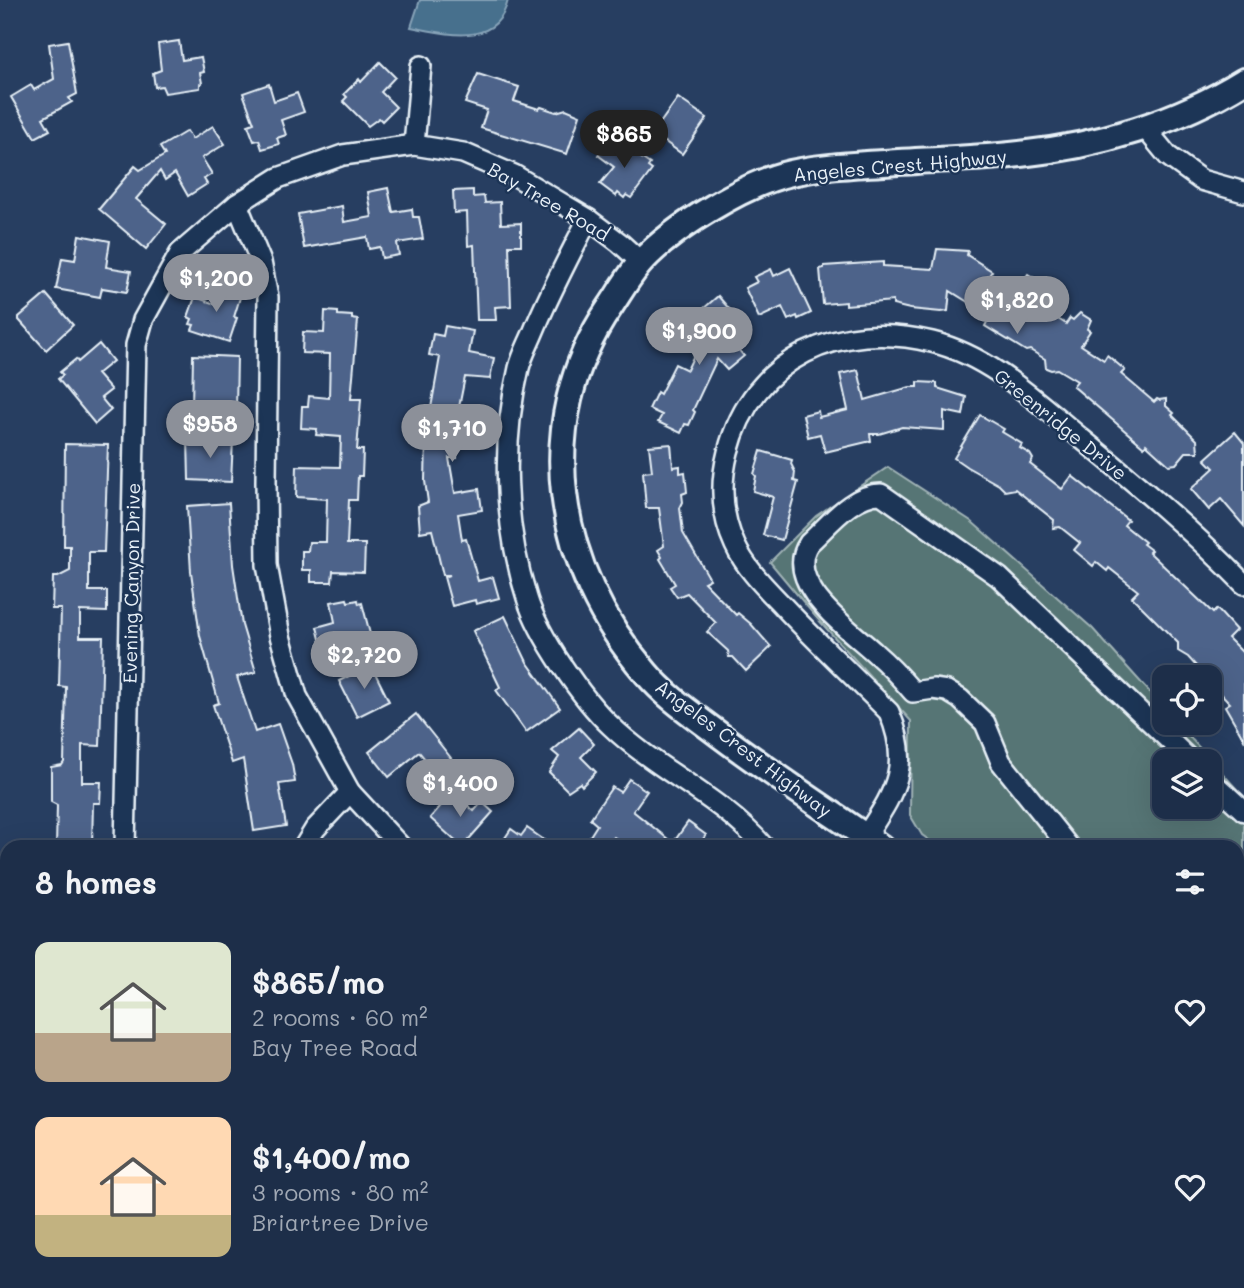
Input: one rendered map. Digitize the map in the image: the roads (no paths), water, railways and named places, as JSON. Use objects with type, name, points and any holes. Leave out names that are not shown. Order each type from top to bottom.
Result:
[{"type":"main road","name":"Angeles Crest Highway","points":[[864,840],[676,702],[647,674],[617,635],[592,593],[569,530],[562,458],[568,403],[574,381],[598,325],[641,262],[671,236],[749,189],[789,173],[839,166],[1022,154],[1074,146],[1145,128],[1219,96],[1244,81]]},
{"type":"street","points":[[414,145],[421,66]]},
{"type":"street","points":[[1145,128],[1168,156],[1201,180],[1244,192]]},
{"type":"street","name":"Bay Tree Road","points":[[143,320],[180,253],[237,204],[278,178],[343,155],[414,145],[463,153],[514,176],[588,219],[641,262]]},
{"type":"street","points":[[237,204],[261,262],[268,297],[265,482],[267,565],[280,636],[297,696],[349,792],[394,840]]},
{"type":"street","points":[[588,219],[542,312],[520,365],[511,414],[507,460],[510,511],[527,600],[547,642],[610,725],[719,806],[758,840]]},
{"type":"street","name":"Evening Canyon Drive","points":[[125,840],[136,345],[143,320]]},
{"type":"street","name":"Greenridge Drive","points":[[870,840],[896,782],[899,753],[889,712],[806,631],[757,578],[736,548],[724,509],[724,475],[732,436],[765,380],[786,362],[809,349],[833,341],[859,337],[900,337],[932,342],[964,353],[994,369],[1046,409],[1217,556],[1244,584]]},
{"type":"street","points":[[1063,840],[1002,762],[985,723],[960,699],[947,691],[933,689],[913,692],[894,670],[848,631],[824,605],[803,574],[803,551],[855,501],[868,494],[881,494],[999,577],[1178,749]]},
{"type":"street","points":[[1222,791],[1244,811]]},
{"type":"street","points":[[308,840],[349,792]]},
{"type":"water","points":[[420,0],[508,0],[502,15],[493,25],[482,31],[455,34],[411,27]]}]
